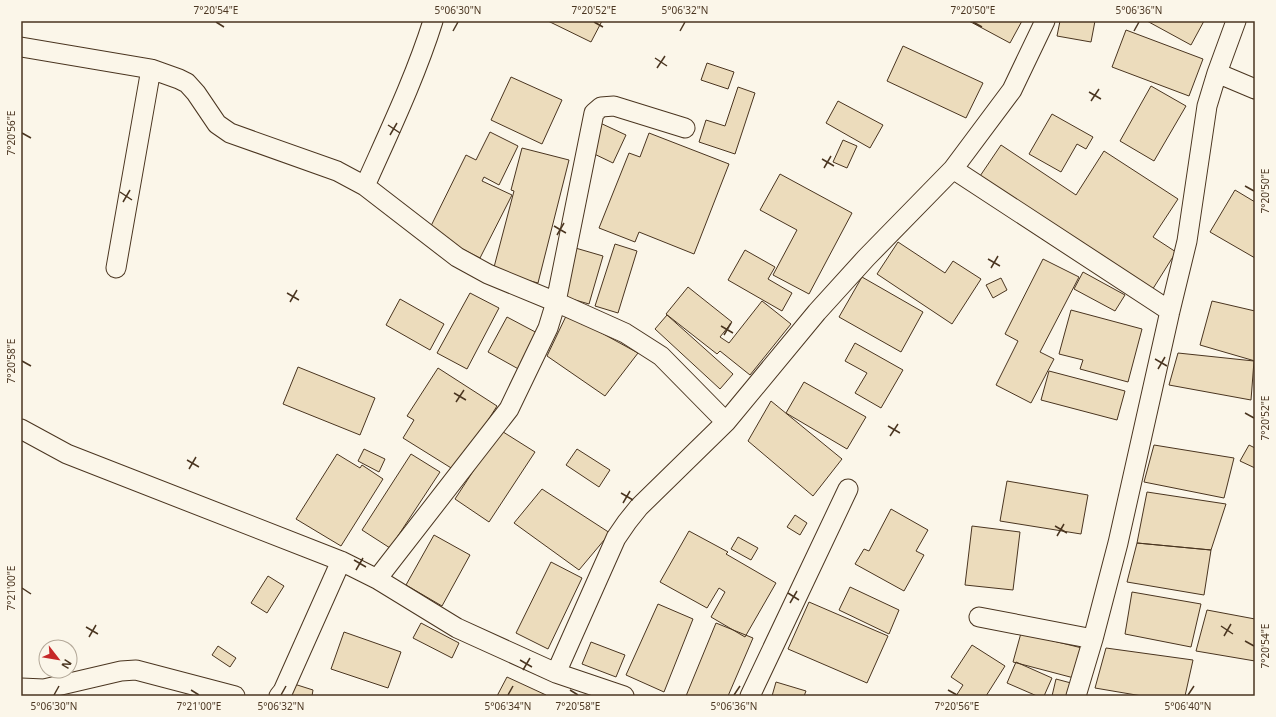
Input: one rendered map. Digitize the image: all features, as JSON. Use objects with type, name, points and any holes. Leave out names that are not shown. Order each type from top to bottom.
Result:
[{"type":"street","points":[[365,186],[405,95],[433,21]]},
{"type":"street","points":[[556,673],[616,538],[627,522],[639,507],[726,422],[817,312],[866,258],[953,169],[1012,90],[1046,21]]},
{"type":"street","points":[[1076,696],[1093,639],[1118,543],[1187,241],[1207,106],[1236,21]]},
{"type":"street","points":[[21,47],[151,69],[187,83],[196,93],[217,124],[230,132],[337,171],[365,186],[457,257],[488,274],[625,333],[661,356],[726,422]]},
{"type":"street","points":[[116,268],[151,69]]},
{"type":"street","points":[[1217,73],[1255,89]]},
{"type":"street","points":[[377,579],[508,409],[548,328],[556,302],[594,113],[601,107],[614,106],[685,128]]},
{"type":"street","points":[[953,169],[1170,311]]},
{"type":"street","points":[[21,429],[67,454],[341,561],[377,579],[458,628],[556,673],[624,696]]},
{"type":"street","points":[[750,696],[848,489]]},
{"type":"street","points":[[279,696],[283,691],[341,561]]},
{"type":"street","points":[[979,616],[1093,639]]},
{"type":"street","points":[[21,688],[44,689],[121,671],[136,670],[235,696]]},
{"type":"building","points":[[548,21],[602,21],[591,42]]},
{"type":"building","points":[[969,21],[1022,21],[1010,43]]},
{"type":"building","points":[[1060,21],[1095,21],[1091,42],[1057,36]]},
{"type":"building","points":[[1147,21],[1204,21],[1191,45]]},
{"type":"building","points":[[1126,30],[1203,59],[1189,96],[1112,67]]},
{"type":"building","points":[[903,46],[983,83],[966,118],[887,81]]},
{"type":"building","points":[[707,63],[734,72],[728,89],[701,80]]},
{"type":"building","points":[[511,77],[562,100],[542,144],[491,120]]},
{"type":"building","points":[[1151,86],[1186,106],[1154,161],[1120,141]]},
{"type":"building","points":[[738,87],[755,93],[735,154],[699,142],[706,120],[725,126]]},
{"type":"building","points":[[838,101],[883,125],[870,148],[826,123]]},
{"type":"building","points":[[1052,114],[1093,137],[1086,149],[1077,144],[1061,172],[1029,154]]},
{"type":"building","points":[[598,122],[626,135],[613,163],[586,150]]},
{"type":"building","points":[[490,132],[518,146],[499,185],[484,177],[482,181],[512,195],[480,258],[428,232],[466,155],[476,160]]},
{"type":"building","points":[[649,133],[729,164],[694,254],[639,232],[635,242],[599,228],[629,153],[640,157]]},
{"type":"building","points":[[843,140],[857,146],[847,168],[833,162]]},
{"type":"building","points":[[1001,145],[1076,195],[1104,151],[1178,199],[1153,237],[1176,252],[1149,295],[976,182]]},
{"type":"building","points":[[522,148],[569,160],[538,283],[493,271],[514,191],[511,190]]},
{"type":"building","points":[[780,174],[852,213],[809,294],[773,275],[797,230],[760,210]]},
{"type":"building","points":[[1235,190],[1255,202],[1255,258],[1210,232]]},
{"type":"building","points":[[898,242],[945,273],[953,261],[981,279],[952,324],[877,274]]},
{"type":"building","points":[[615,244],[637,251],[618,313],[595,306]]},
{"type":"building","points":[[572,247],[603,256],[589,304],[558,295]]},
{"type":"building","points":[[745,250],[775,267],[768,279],[792,293],[782,311],[728,280]]},
{"type":"building","points":[[1043,259],[1079,277],[1040,352],[1054,359],[1031,403],[996,385],[1018,341],[1005,334]]},
{"type":"building","points":[[1083,272],[1125,295],[1115,311],[1074,289]]},
{"type":"building","points":[[862,277],[923,312],[901,352],[839,317]]},
{"type":"building","points":[[1001,278],[1007,290],[993,298],[986,285]]},
{"type":"building","points":[[688,287],[732,322],[720,337],[729,343],[762,301],[791,324],[750,375],[720,351],[717,354],[666,314]]},
{"type":"building","points":[[470,293],[499,308],[467,369],[437,353]]},
{"type":"building","points":[[400,299],[444,324],[430,350],[386,325]]},
{"type":"building","points":[[1212,301],[1255,311],[1255,361],[1200,345]]},
{"type":"building","points":[[1071,310],[1142,329],[1128,382],[1080,369],[1083,360],[1059,354]]},
{"type":"building","points":[[567,314],[638,353],[605,396],[547,356]]},
{"type":"building","points":[[667,315],[733,374],[720,389],[655,329]]},
{"type":"building","points":[[507,317],[541,335],[522,371],[488,352]]},
{"type":"building","points":[[855,343],[903,370],[881,408],[855,393],[867,373],[845,361]]},
{"type":"building","points":[[1178,353],[1254,361],[1251,400],[1169,385]]},
{"type":"building","points":[[298,367],[375,398],[360,435],[283,404]]},
{"type":"building","points":[[438,368],[497,406],[456,471],[403,438],[414,420],[407,416]]},
{"type":"building","points":[[1049,371],[1125,391],[1117,420],[1041,400]]},
{"type":"building","points":[[804,382],[866,417],[847,449],[786,413]]},
{"type":"building","points":[[771,401],[842,459],[813,496],[748,441]]},
{"type":"building","points":[[500,430],[535,452],[489,522],[455,499]]},
{"type":"building","points":[[1154,445],[1234,458],[1224,498],[1144,482]]},
{"type":"building","points":[[1249,445],[1255,448],[1255,468],[1240,461]]},
{"type":"building","points":[[364,449],[385,459],[379,472],[358,461]]},
{"type":"building","points":[[577,449],[610,470],[599,487],[566,465]]},
{"type":"building","points":[[337,454],[360,468],[362,465],[383,479],[341,546],[296,519]]},
{"type":"building","points":[[411,454],[440,472],[390,548],[362,530]]},
{"type":"building","points":[[1007,481],[1088,495],[1081,534],[1000,521]]},
{"type":"building","points":[[542,489],[610,533],[579,570],[514,523]]},
{"type":"building","points":[[1147,492],[1226,504],[1211,550],[1137,543]]},
{"type":"building","points":[[891,509],[928,530],[916,551],[924,555],[904,591],[855,564],[864,549],[869,551]]},
{"type":"building","points":[[795,515],[807,523],[800,535],[787,527]]},
{"type":"building","points":[[972,526],[1020,532],[1013,590],[965,585]]},
{"type":"building","points":[[689,531],[728,552],[726,554],[776,583],[745,637],[711,617],[725,592],[719,588],[707,608],[660,582]]},
{"type":"building","points":[[434,535],[470,555],[442,606],[406,585]]},
{"type":"building","points":[[738,537],[758,548],[751,560],[731,549]]},
{"type":"building","points":[[1137,543],[1211,550],[1204,595],[1127,582]]},
{"type":"building","points":[[551,562],[582,578],[548,649],[516,633]]},
{"type":"building","points":[[268,576],[284,586],[267,613],[251,603]]},
{"type":"building","points":[[850,587],[899,610],[889,634],[839,610]]},
{"type":"building","points":[[1132,592],[1201,604],[1191,647],[1125,634]]},
{"type":"building","points":[[809,602],[888,636],[867,683],[788,649]]},
{"type":"building","points":[[658,604],[693,619],[664,692],[626,675]]},
{"type":"building","points":[[1207,610],[1255,619],[1255,661],[1196,651]]},
{"type":"building","points":[[421,623],[459,643],[452,658],[413,638]]},
{"type":"building","points":[[716,623],[753,638],[728,696],[686,696]]},
{"type":"building","points":[[344,632],[401,652],[388,688],[331,669]]},
{"type":"building","points":[[1021,633],[1082,648],[1074,678],[1013,662]]},
{"type":"building","points":[[591,642],[625,655],[616,677],[582,664]]},
{"type":"building","points":[[972,645],[1005,666],[986,696],[956,696],[963,685],[951,677]]},
{"type":"building","points":[[218,646],[236,658],[230,667],[212,655]]},
{"type":"building","points":[[1106,648],[1193,660],[1185,696],[1142,696],[1095,688]]},
{"type":"building","points":[[1016,662],[1052,678],[1044,696],[1037,696],[1007,683]]},
{"type":"building","points":[[507,677],[546,695],[497,696]]},
{"type":"building","points":[[1056,679],[1071,683],[1068,696],[1052,696]]},
{"type":"building","points":[[776,682],[806,691],[804,696],[772,696]]},
{"type":"building","points":[[291,683],[313,690],[312,696],[287,696]]}]
